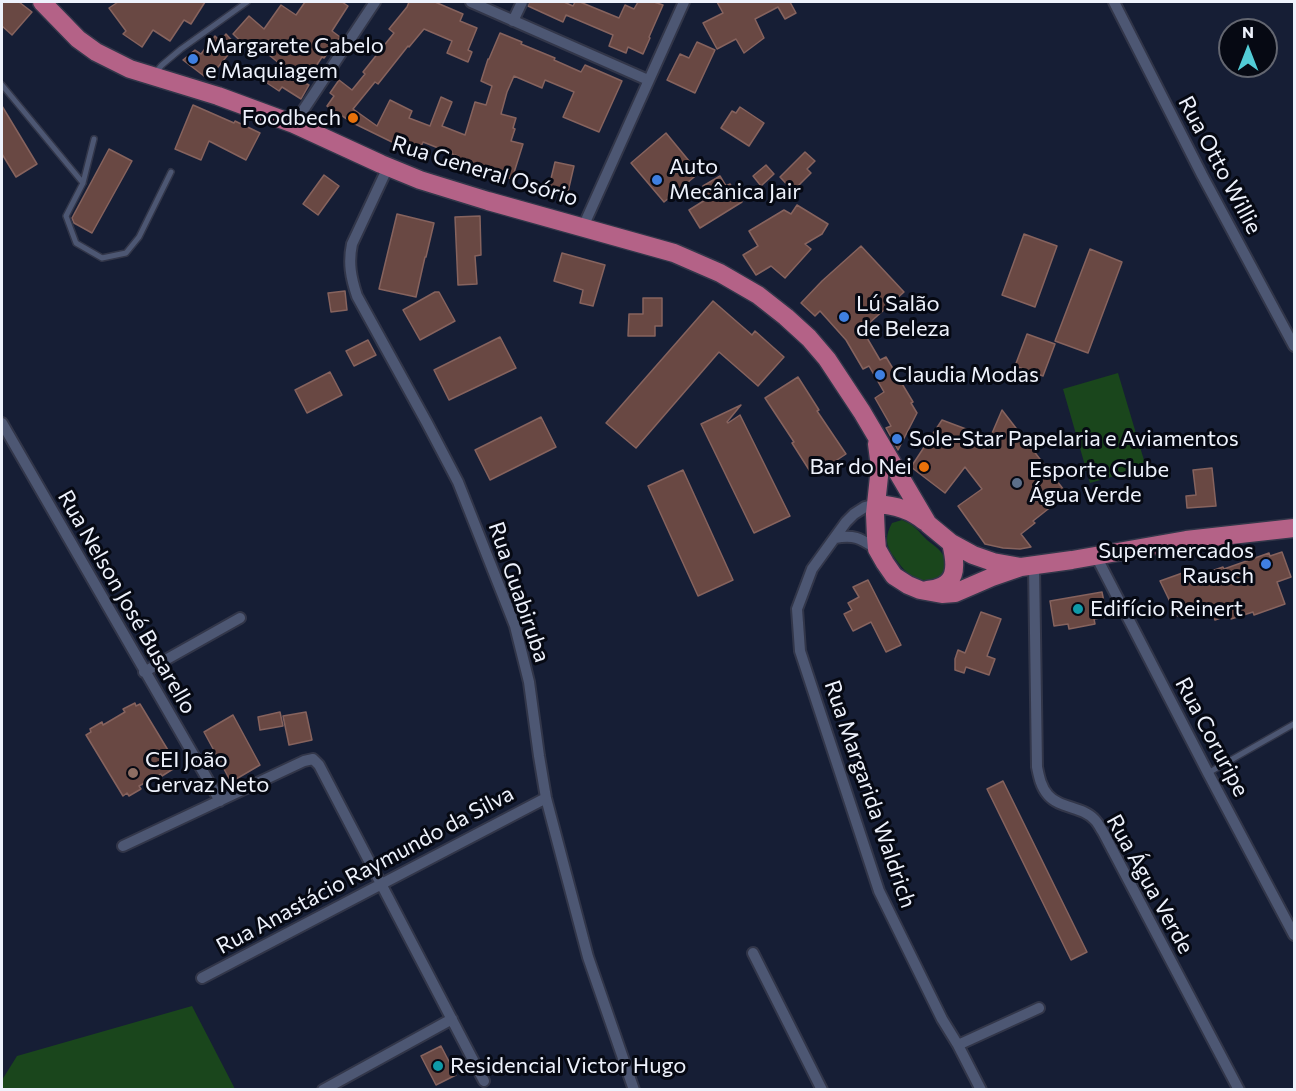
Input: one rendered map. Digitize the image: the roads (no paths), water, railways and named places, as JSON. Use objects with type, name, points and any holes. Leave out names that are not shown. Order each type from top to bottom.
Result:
[{"type":"main road","name":"Rua General Osório","points":[[42,2],[78,39],[96,52],[130,69],[218,96],[294,124],[420,180],[674,253],[720,273],[758,296],[786,317],[827,358],[875,433],[928,524],[951,543],[973,555],[993,562],[1028,567]]},
{"type":"main road","name":"Rua General Osório","points":[[875,433],[880,467],[875,526],[878,549],[894,576],[920,590],[942,594],[955,593],[992,577],[1028,567],[1186,540],[1294,528]]},
{"type":"main road","points":[[876,504],[895,506],[910,512],[928,524]]},
{"type":"main road","points":[[875,526],[884,514],[895,506]]},
{"type":"main road","points":[[920,590],[942,586],[955,571],[955,558],[951,543]]},
{"type":"street","points":[[294,124],[375,2]]},
{"type":"street","points":[[471,2],[648,80]]},
{"type":"street","points":[[513,21],[522,2]]},
{"type":"street","points":[[583,227],[684,2]]},
{"type":"street","name":"Rua Otto Willie","points":[[1114,2],[1202,175],[1294,346]]},
{"type":"street","name":"Rua Guabiruba","points":[[388,167],[352,244],[349,257],[350,274],[357,296],[458,482],[514,626],[529,682],[546,798],[588,957],[634,1089]]},
{"type":"street","name":"Rua Nelson José Busarello","points":[[2,423],[220,801]]},
{"type":"street","name":"Rua Margarida Waldrich","points":[[876,504],[865,507],[854,514],[812,569],[797,609],[800,651],[879,891],[942,1019],[981,1089]]},
{"type":"street","points":[[835,538],[852,536],[860,538],[878,549]]},
{"type":"street","name":"Rua Coruripe","points":[[1096,556],[1294,935]]},
{"type":"street","name":"Rua Água Verde","points":[[1028,567],[1037,767],[1041,784],[1048,795],[1059,803],[1085,813],[1095,820],[1103,832],[1239,1089]]},
{"type":"street","points":[[144,672],[240,618]]},
{"type":"street","points":[[123,846],[304,761],[313,759],[320,765],[484,1081]]},
{"type":"street","name":"Rua Anastácio Raymundo da Silva","points":[[202,978],[546,798]]},
{"type":"street","points":[[753,953],[822,1089]]},
{"type":"street","points":[[958,1045],[1039,1008]]},
{"type":"street","points":[[322,1089],[452,1019]]},
{"type":"lane","points":[[152,76],[181,49],[247,2]]},
{"type":"lane","points":[[2,85],[83,183]]},
{"type":"lane","points":[[94,139],[83,183],[66,216],[76,243],[102,258],[126,253],[139,237],[171,172]]},
{"type":"lane","points":[[1208,772],[1294,724]]},
{"type":"place","name":"Margarete Cabelo e Maquiagem","points":[[193,59]]},
{"type":"place","name":"Foodbech","points":[[353,118]]},
{"type":"place","name":"Auto Mecânica Jair","points":[[657,180]]},
{"type":"place","name":"Lú Salão de Beleza","points":[[844,317]]},
{"type":"place","name":"Claudia Modas","points":[[880,375]]},
{"type":"place","name":"Sole-Star Papelaria e Aviamentos","points":[[897,439]]},
{"type":"place","name":"Bar do Nei","points":[[924,467]]},
{"type":"place","name":"Esporte Clube Água Verde","points":[[1017,483]]},
{"type":"place","name":"Supermercados Rausch","points":[[1266,564]]},
{"type":"place","name":"Edifício Reinert","points":[[1078,609]]},
{"type":"place","name":"CEI João Gervaz Neto","points":[[133,773]]},
{"type":"place","name":"Residencial Victor Hugo","points":[[438,1066]]}]
